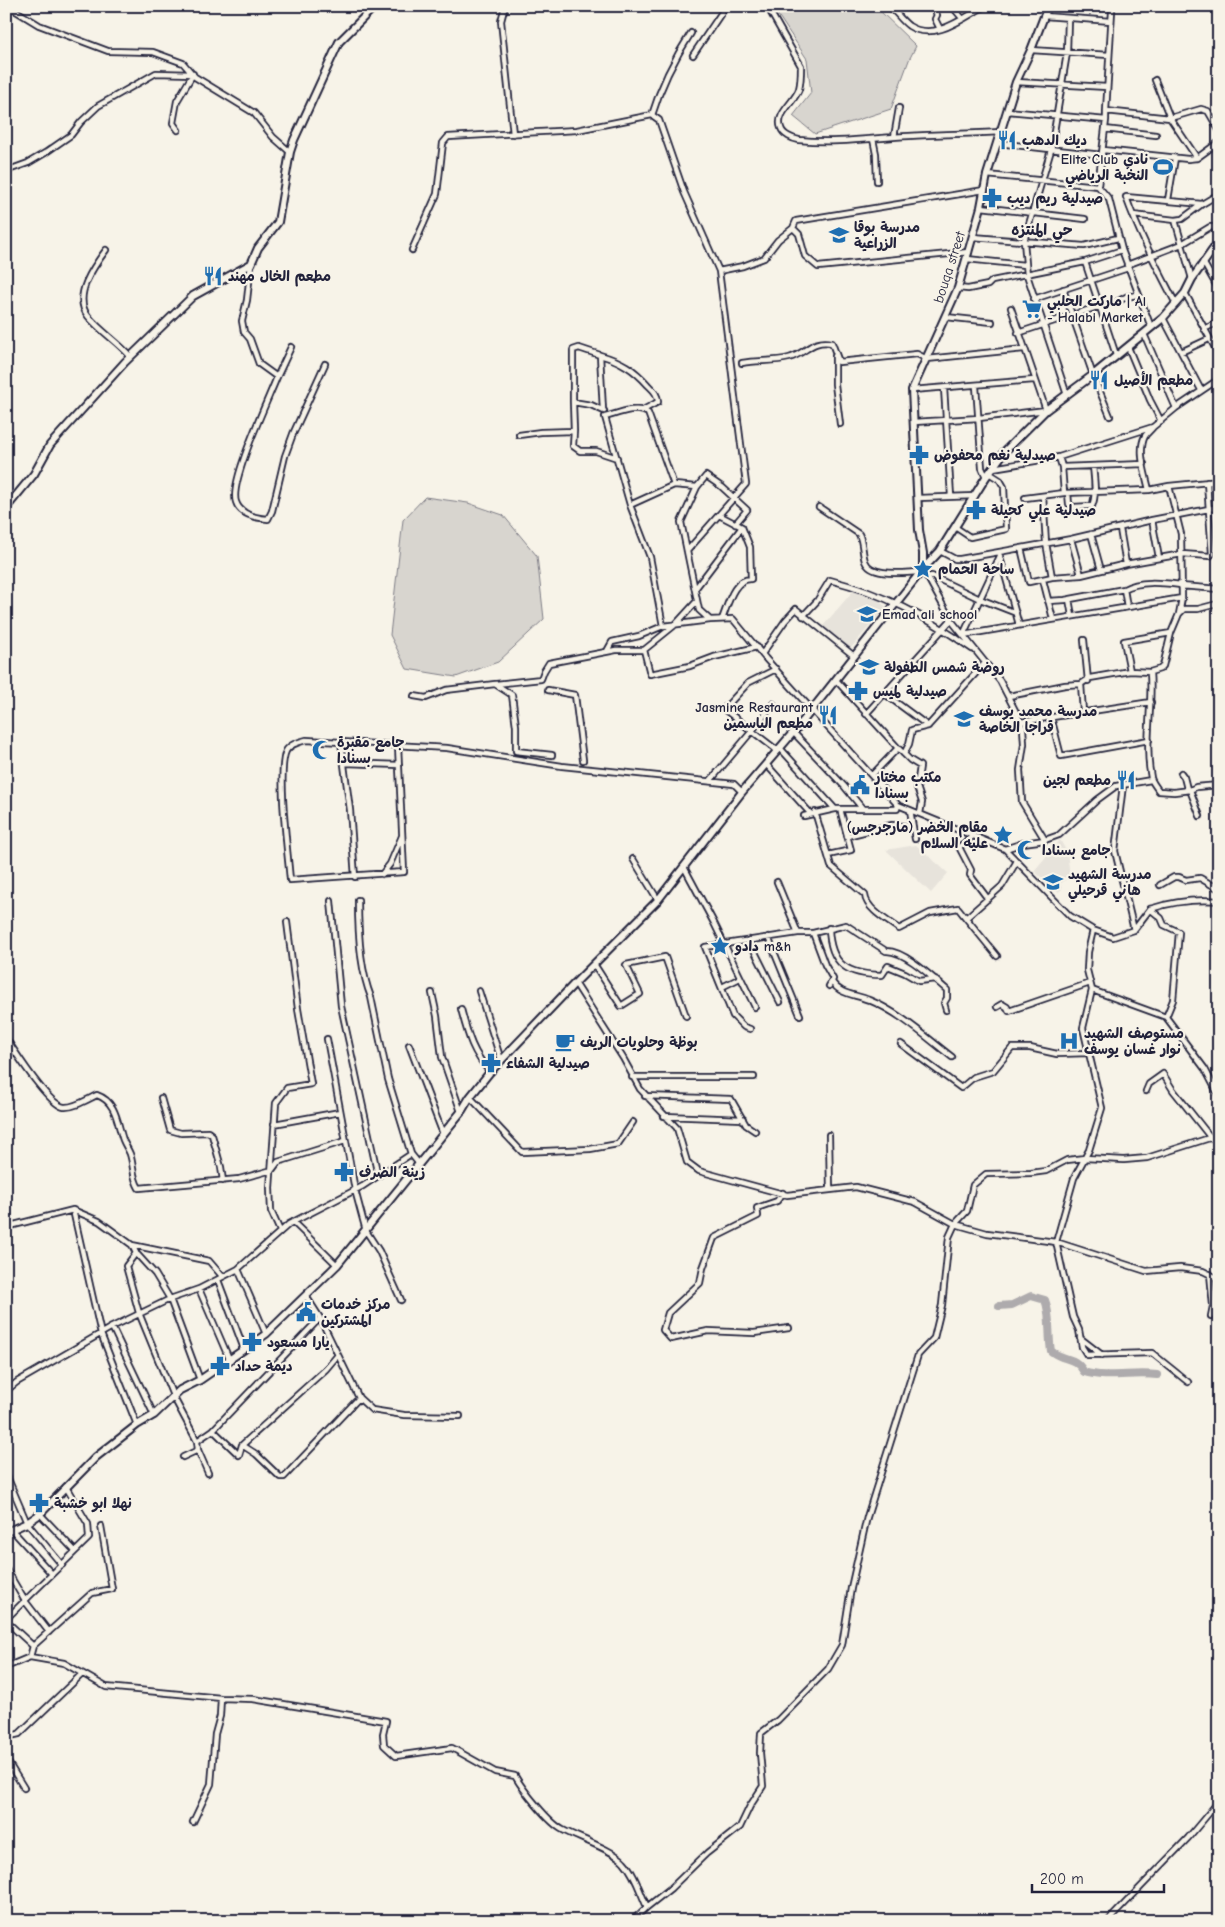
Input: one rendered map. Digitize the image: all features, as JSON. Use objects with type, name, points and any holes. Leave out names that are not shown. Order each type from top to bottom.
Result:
[{"type":"street","points":[[8,6],[39,25],[108,51],[153,52],[183,63],[193,74],[254,113],[273,137],[290,152]]},
{"type":"street","points":[[276,377],[259,364],[250,339],[244,332],[242,321],[247,300],[251,264],[258,248],[278,222],[290,152],[339,42],[374,6]]},
{"type":"street","points":[[505,6],[501,20],[513,134]]},
{"type":"street","points":[[693,55],[726,6]]},
{"type":"street","points":[[767,6],[801,66],[802,77],[799,89],[779,120],[781,129],[790,137],[797,140],[835,142],[1000,132]]},
{"type":"street","points":[[933,6],[937,14],[935,19],[940,29]]},
{"type":"street","points":[[952,6],[962,18]]},
{"type":"street","points":[[891,7],[910,26],[927,32],[940,29],[985,6]]},
{"type":"street","name":"bouqa street","points":[[922,571],[912,390],[958,288],[1000,132],[1016,82],[1048,6]]},
{"type":"street","points":[[1098,186],[1106,120],[1112,11]]},
{"type":"street","points":[[1044,16],[1068,19],[1111,20]]},
{"type":"street","points":[[1067,395],[1027,275],[1024,241],[1043,181],[1051,150],[1053,129],[1058,116],[1067,53],[1068,19]]},
{"type":"street","points":[[652,115],[659,92],[675,57],[691,33]]},
{"type":"street","points":[[1031,50],[1109,55]]},
{"type":"street","points":[[6,171],[28,163],[45,153],[71,135],[81,122],[98,106],[156,72],[193,74]]},
{"type":"street","points":[[178,130],[173,123],[175,106],[193,74]]},
{"type":"street","points":[[1155,80],[1170,118],[1197,158]]},
{"type":"street","points":[[1016,82],[1107,87]]},
{"type":"street","points":[[894,137],[899,108]]},
{"type":"street","points":[[1106,111],[1170,118],[1201,109],[1208,112],[1217,121],[1219,130]]},
{"type":"street","points":[[1007,111],[1106,120]]},
{"type":"street","points":[[412,250],[437,194],[444,139],[451,136],[577,130],[652,115],[659,120],[684,192],[719,271],[746,484],[687,551]]},
{"type":"street","points":[[1105,129],[1156,135]]},
{"type":"street","points":[[873,139],[876,154],[877,181]]},
{"type":"street","points":[[997,144],[1051,150],[1197,158],[1219,142]]},
{"type":"street","points":[[1168,200],[1174,158]]},
{"type":"street","points":[[987,175],[1098,186],[1109,199],[1118,238],[1151,327]]},
{"type":"street","points":[[719,271],[743,266],[764,258],[778,240],[794,228],[796,221],[984,190]]},
{"type":"street","points":[[1133,215],[1175,220],[1182,219],[1219,194]]},
{"type":"street","points":[[1176,304],[1151,256],[1126,196],[1202,204]]},
{"type":"street","points":[[981,207],[1085,219]]},
{"type":"street","points":[[1175,220],[1192,279]]},
{"type":"street","points":[[1034,299],[1128,267],[1182,244],[1212,226],[1219,233]]},
{"type":"street","points":[[794,228],[799,234],[805,256],[818,267],[968,255],[1025,265]]},
{"type":"street","points":[[973,237],[1084,246],[1118,238]]},
{"type":"street","points":[[52,1574],[9,1531],[27,1523],[40,1514],[96,1457],[137,1425],[154,1415],[180,1390],[200,1380],[266,1334],[337,1265],[461,1112],[470,1097],[490,1072],[658,900],[742,792],[836,680],[940,551],[989,472],[1006,451],[1046,410],[1093,375],[1163,318],[1185,293],[1203,262],[1219,241]]},
{"type":"street","points":[[106,250],[89,274],[82,301],[88,316],[119,343],[130,356]]},
{"type":"street","points":[[958,288],[968,289],[988,285],[992,281],[1086,262],[1122,250]]},
{"type":"street","points":[[1086,262],[1116,355]]},
{"type":"street","points":[[1203,262],[1219,290]]},
{"type":"street","points":[[6,508],[34,474],[50,445],[130,356],[193,296],[251,264]]},
{"type":"street","points":[[1063,289],[1093,375],[1110,416]]},
{"type":"street","points":[[1018,333],[1114,303],[1138,293]]},
{"type":"street","points":[[1185,293],[1209,339],[1218,352]]},
{"type":"street","points":[[1010,308],[1046,410]]},
{"type":"street","points":[[946,317],[992,322]]},
{"type":"street","points":[[1163,318],[1201,390]]},
{"type":"street","points":[[1204,329],[1219,322]]},
{"type":"street","points":[[1144,334],[1176,408]]},
{"type":"street","points":[[1181,352],[1209,339]]},
{"type":"street","points":[[742,363],[789,358],[799,354],[811,345],[824,342],[832,343],[839,362],[918,354],[927,359],[1024,349]]},
{"type":"street","points":[[291,347],[276,377],[238,476],[235,500],[239,508],[255,518],[268,519],[293,434],[325,364]]},
{"type":"street","points":[[1128,347],[1161,421]]},
{"type":"street","points":[[605,417],[643,410],[658,402],[656,393],[633,369],[618,361],[579,348],[573,350],[573,446],[580,451],[596,451],[617,458]]},
{"type":"street","points":[[835,352],[835,384],[840,424]]},
{"type":"street","points":[[600,355],[603,410],[630,505],[650,558],[663,626]]},
{"type":"street","points":[[1149,490],[1142,446],[1145,436],[1176,408],[1219,379]]},
{"type":"street","points":[[912,390],[1034,380]]},
{"type":"street","points":[[955,527],[970,537],[1006,529],[1004,487],[1000,480],[982,468],[976,386]]},
{"type":"street","points":[[944,388],[951,496]]},
{"type":"street","points":[[573,402],[591,405],[603,410]]},
{"type":"street","points":[[643,410],[651,417],[674,485]]},
{"type":"street","points":[[914,422],[946,421],[1046,410]]},
{"type":"street","points":[[989,472],[1059,457],[1154,427]]},
{"type":"street","points":[[520,435],[574,431]]},
{"type":"street","points":[[1059,457],[1066,493],[1071,506],[1089,507],[1094,504],[1093,466]]},
{"type":"street","points":[[1062,467],[1144,464]]},
{"type":"street","points":[[710,620],[699,610],[681,522],[697,487],[706,476],[746,510],[735,524]]},
{"type":"street","points":[[1025,498],[1094,491],[1149,490],[1219,481]]},
{"type":"street","points":[[1021,548],[1029,582],[1052,577],[1081,576],[1126,564],[1182,554],[1208,556],[1212,554],[1207,482]]},
{"type":"street","points":[[630,505],[674,485],[697,487]]},
{"type":"street","points":[[1009,696],[1065,685],[1081,684],[1090,678],[1130,671],[1150,672],[1163,666],[1182,598],[1181,534],[1169,486]]},
{"type":"street","points":[[918,498],[975,496]]},
{"type":"street","points":[[1043,496],[1046,543],[1052,577]]},
{"type":"street","points":[[819,506],[859,534],[866,563],[872,569],[880,572],[922,571]]},
{"type":"street","points":[[940,551],[955,559],[999,554],[1219,507]]},
{"type":"street","points":[[719,515],[742,527],[750,547],[751,579],[745,579],[739,583],[722,619]]},
{"type":"street","points":[[1152,520],[1159,558]]},
{"type":"street","points":[[695,589],[742,527]]},
{"type":"street","points":[[1120,528],[1126,564]]},
{"type":"street","points":[[1091,534],[1101,570]]},
{"type":"street","points":[[1071,539],[1081,576]]},
{"type":"street","points":[[963,635],[999,554]]},
{"type":"street","points":[[999,554],[1019,625]]},
{"type":"street","points":[[922,571],[951,620],[1000,680],[1009,696],[1023,728],[1024,744],[1020,770],[1022,802],[1045,840]]},
{"type":"street","points":[[927,577],[932,576],[980,600],[1016,613]]},
{"type":"street","points":[[803,616],[817,601],[830,580],[866,590],[897,602],[977,652]]},
{"type":"street","points":[[1043,580],[1053,619]]},
{"type":"street","points":[[1048,601],[1069,600],[1148,583],[1219,589]]},
{"type":"street","points":[[1124,589],[1127,606]]},
{"type":"street","points":[[963,635],[1182,598]]},
{"type":"street","points":[[1069,600],[1072,616]]},
{"type":"street","points":[[414,696],[426,698],[446,690],[541,679],[549,663],[607,651],[644,650],[675,625],[697,601]]},
{"type":"street","points":[[1179,614],[1184,609],[1198,609],[1219,602]]},
{"type":"street","points":[[762,654],[785,621],[796,609],[854,656]]},
{"type":"street","points":[[607,651],[612,642],[639,636],[663,626],[733,619],[762,654],[898,805],[1005,848],[1070,916],[1093,930],[1113,937],[1134,930],[1150,909],[1162,905],[1200,900],[1219,901]]},
{"type":"street","points":[[866,714],[951,620]]},
{"type":"street","points":[[1130,671],[1124,641],[1171,632]]},
{"type":"street","points":[[1084,640],[1088,680]]},
{"type":"street","points":[[644,650],[650,674],[690,666],[714,657],[756,647]]},
{"type":"street","points":[[904,754],[909,744],[912,730],[928,726],[985,663]]},
{"type":"street","points":[[776,669],[748,684],[724,709],[779,749],[837,809],[851,850],[828,856]]},
{"type":"street","points":[[1150,672],[1149,740],[1151,780],[1159,791],[1174,792],[1190,790],[1196,787],[1219,785]]},
{"type":"street","points":[[836,680],[898,748],[920,766],[917,787],[922,802],[920,814]]},
{"type":"street","points":[[495,684],[512,695],[516,726],[516,750],[550,755],[549,764]]},
{"type":"street","points":[[1081,684],[1083,712]]},
{"type":"street","points":[[548,690],[574,695],[583,760]]},
{"type":"street","points":[[885,694],[928,726]]},
{"type":"street","points":[[1020,722],[1151,702]]},
{"type":"street","points":[[710,782],[774,704]]},
{"type":"street","points":[[1051,718],[1061,756],[1149,740]]},
{"type":"street","points":[[793,732],[862,808]]},
{"type":"street","points":[[398,746],[404,872],[355,877],[290,880],[282,772],[286,751],[295,743],[306,740],[447,748],[524,761],[734,784],[742,792]]},
{"type":"street","points":[[341,742],[345,763],[355,877]]},
{"type":"street","points":[[872,775],[898,748]]},
{"type":"street","points":[[523,752],[524,761]]},
{"type":"street","points":[[345,763],[399,765]]},
{"type":"street","points":[[766,764],[813,813],[831,866],[865,895],[865,900],[878,913],[899,929],[930,913],[958,908],[998,956]]},
{"type":"street","points":[[1181,773],[1200,816]]},
{"type":"street","points":[[1005,848],[1060,835],[1097,800],[1116,786],[1151,780]]},
{"type":"street","points":[[1123,785],[1115,850],[1134,930]]},
{"type":"street","points":[[804,816],[837,809],[897,809],[898,805]]},
{"type":"street","points":[[910,810],[915,839]]},
{"type":"street","points":[[847,836],[892,826],[913,827]]},
{"type":"street","points":[[382,874],[390,864],[402,835]]},
{"type":"street","points":[[973,836],[960,847],[971,870],[970,875],[988,899]]},
{"type":"street","points":[[633,859],[658,900]]},
{"type":"street","points":[[966,918],[1002,886],[1017,861]]},
{"type":"street","points":[[684,867],[755,1007]]},
{"type":"street","points":[[1160,885],[1179,876],[1186,880],[1200,878],[1219,890]]},
{"type":"street","points":[[777,882],[798,933]]},
{"type":"street","points":[[358,900],[358,924],[367,986],[372,997],[388,1079],[411,1154],[419,1164]]},
{"type":"street","points":[[331,901],[341,1006],[378,1176]]},
{"type":"street","points":[[1150,909],[1161,918],[1164,926],[1179,932],[1173,1000],[1166,1017]]},
{"type":"street","points":[[280,1231],[271,1211],[270,1188],[276,1104],[287,1088],[311,1084],[299,1018],[287,922]]},
{"type":"street","points":[[750,1029],[744,1027],[733,1016],[705,947],[798,933],[813,933],[846,925],[886,951],[894,951],[947,990],[947,998],[944,1003],[946,1010]]},
{"type":"street","points":[[829,928],[831,948],[840,964],[852,972],[866,975],[882,975],[888,966],[918,981],[935,980]]},
{"type":"street","points":[[1093,930],[1088,952],[1087,970],[1092,990],[1083,1028],[1102,1108],[1089,1150],[1074,1178],[1056,1242],[1073,1317],[1082,1347],[1087,1355],[1152,1353],[1188,1382]]},
{"type":"street","points":[[813,933],[824,965],[833,979],[830,984],[844,992],[869,1000],[899,1016],[952,1057]]},
{"type":"street","points":[[768,937],[800,1015]]},
{"type":"street","points":[[749,940],[780,1002]]},
{"type":"street","points":[[594,964],[621,1006],[640,994],[626,965],[664,957],[686,1016]]},
{"type":"street","points":[[722,988],[740,978]]},
{"type":"street","points":[[575,983],[645,1096],[677,1128],[687,1162],[698,1171],[787,1195],[856,1187],[915,1202],[955,1224],[987,1233],[1056,1242],[1146,1271],[1180,1268],[1203,1271],[1219,1279]]},
{"type":"street","points":[[997,1007],[1002,1004],[1009,1011],[1090,983]]},
{"type":"street","points":[[1092,990],[1166,1017],[1205,1069],[1219,1096]]},
{"type":"street","points":[[479,991],[502,1060]]},
{"type":"street","points":[[432,993],[438,1016],[442,1057],[461,1112]]},
{"type":"street","points":[[461,1009],[471,1044],[478,1058],[490,1072]]},
{"type":"street","points":[[6,1038],[43,1089],[62,1107],[70,1106],[97,1095],[106,1098],[112,1106],[118,1121],[123,1140],[130,1154],[134,1181],[139,1188],[239,1180],[272,1170],[278,1162],[345,1141]]},
{"type":"street","points":[[326,1038],[355,1190],[366,1231],[378,1251],[401,1300]]},
{"type":"street","points":[[901,1044],[961,1088],[974,1077],[993,1071],[1012,1048],[1030,1048],[1056,1054],[1089,1053]]},
{"type":"street","points":[[409,1045],[443,1134]]},
{"type":"street","points":[[1146,1091],[1148,1084],[1164,1074],[1173,1090],[1211,1138]]},
{"type":"street","points":[[632,1077],[754,1077]]},
{"type":"street","points":[[645,1096],[732,1098],[746,1125],[755,1132]]},
{"type":"street","points":[[470,1097],[522,1152],[590,1149],[618,1144],[633,1122]]},
{"type":"street","points":[[161,1098],[170,1130],[181,1133],[208,1132],[212,1134],[223,1182]]},
{"type":"street","points":[[274,1124],[340,1112]]},
{"type":"street","points":[[664,1116],[743,1119]]},
{"type":"street","points":[[829,1135],[830,1190]]},
{"type":"street","points":[[632,1921],[671,1888],[707,1853],[740,1827],[750,1806],[763,1786],[760,1754],[761,1733],[778,1720],[828,1669],[842,1646],[851,1588],[868,1518],[918,1355],[934,1338],[942,1306],[949,1237],[955,1224],[967,1211],[973,1185],[986,1174],[1046,1171],[1067,1160],[1085,1158],[1124,1160],[1147,1158],[1219,1135]]},
{"type":"street","points":[[6,1391],[17,1382],[112,1327],[170,1299],[199,1289],[238,1269],[280,1231],[293,1222],[355,1190],[411,1154]]},
{"type":"street","points":[[783,1193],[777,1201],[758,1208],[758,1216],[714,1238],[703,1268],[700,1283],[668,1313],[663,1330],[671,1339],[708,1331],[754,1332],[789,1328]]},
{"type":"street","points":[[73,1210],[101,1334],[137,1425]]},
{"type":"street","points":[[6,1227],[73,1210],[99,1221],[132,1245],[155,1274],[170,1299],[200,1380]]},
{"type":"street","points":[[293,1222],[337,1265]]},
{"type":"street","points":[[132,1245],[209,1261],[220,1278],[244,1349]]},
{"type":"street","points":[[136,1252],[126,1266],[139,1314],[173,1396],[197,1441],[198,1450],[208,1473]]},
{"type":"street","points":[[238,1269],[266,1334]]},
{"type":"street","points":[[1210,1274],[1213,1306],[1211,1316]]},
{"type":"street","points":[[199,1289],[230,1360]]},
{"type":"street","points":[[306,1296],[320,1318],[359,1398],[372,1410],[404,1416],[460,1416]]},
{"type":"street","points":[[1213,1306],[1219,1303]]},
{"type":"street","points":[[197,1441],[213,1430],[320,1318]]},
{"type":"street","points":[[112,1327],[154,1415]]},
{"type":"street","points":[[1080,1338],[1102,1355]]},
{"type":"street","points":[[213,1430],[239,1455],[242,1446],[326,1369],[337,1356]]},
{"type":"street","points":[[242,1446],[256,1454],[280,1476],[284,1477],[359,1398]]},
{"type":"street","points":[[184,1456],[198,1450]]},
{"type":"street","points":[[6,1474],[27,1523],[62,1565]]},
{"type":"street","points":[[33,1646],[6,1620],[89,1538],[88,1524],[66,1487]]},
{"type":"street","points":[[40,1514],[75,1551]]},
{"type":"street","points":[[30,1657],[33,1646],[92,1593],[112,1589],[101,1526]]},
{"type":"street","points":[[6,1569],[25,1601],[49,1632]]},
{"type":"street","points":[[6,1584],[12,1578]]},
{"type":"street","points":[[6,1667],[30,1657],[64,1663],[106,1687],[221,1698],[254,1699],[386,1721],[383,1734],[384,1745],[396,1756],[452,1748],[495,1772],[514,1776],[560,1829],[602,1848],[624,1861],[647,1907]]},
{"type":"street","points":[[6,1737],[19,1734],[82,1674]]},
{"type":"street","points":[[193,1822],[210,1784],[221,1698]]},
{"type":"street","points":[[6,1758],[24,1788]]},
{"type":"street","points":[[1108,1921],[1188,1838],[1219,1800]]},
{"type":"shaded area","points":[[772,6],[875,6],[916,46],[891,109],[815,134],[793,116],[811,93],[807,59]]},
{"type":"shaded area","points":[[425,497],[468,503],[503,515],[537,556],[544,619],[498,662],[456,677],[407,669],[390,635],[403,520]]},
{"type":"shaded area","points":[[859,584],[886,607],[850,649],[823,626]]},
{"type":"shaded area","points":[[1060,840],[1067,852],[1070,876],[1060,884],[1062,889],[1058,892],[1034,871]]},
{"type":"shaded area","points":[[916,845],[948,873],[931,893],[886,850]]},
{"type":"waterway","points":[[999,1306],[1012,1305],[1031,1296],[1045,1300],[1048,1311],[1051,1351],[1077,1363],[1084,1372],[1102,1375],[1157,1375]]},
{"type":"place","name":"ديك الدهب","points":[[1007,140]]},
{"type":"place","name":"Elite Club نادي النخبة الرياضي","points":[[1163,167]]},
{"type":"place","name":"صيدلية ريم ديب","points":[[992,198]]},
{"type":"place","name":"مدرسة بوقا الزراعية","points":[[839,235]]},
{"type":"place","name":"مطعم الخال مهند","points":[[213,276]]},
{"type":"place","name":"ماركت الحلبي | Al - Halabi Market","points":[[1032,309]]},
{"type":"place","name":"مطعم الأصيل","points":[[1099,380]]},
{"type":"place","name":"صيدلية نغم محفوض","points":[[919,455]]},
{"type":"place","name":"صيدلية علي كحيلة","points":[[976,510]]},
{"type":"place","name":"ساحة الحمام","points":[[923,569]]},
{"type":"place","name":"Emad ali school","points":[[867,614]]},
{"type":"place","name":"روضة شمس الطفولة","points":[[869,667]]},
{"type":"place","name":"صيدلية لميس","points":[[858,691]]},
{"type":"place","name":"Jasmine Restaurant مطعم الياسمين","points":[[828,715]]},
{"type":"place","name":"مدرسة محمد يوسف قراجا الخاصة","points":[[964,719]]},
{"type":"place","name":"جامع مقبرة بسنادا","points":[[322,750]]},
{"type":"place","name":"مطعم لجين","points":[[1126,780]]},
{"type":"place","name":"مكتب مختار بسنادا","points":[[860,785]]},
{"type":"place","name":"مقام الخضر (مارجرجس) عليه السلام","points":[[1003,835]]},
{"type":"place","name":"جامع بسنادا","points":[[1027,850]]},
{"type":"place","name":"مدرسة الشهيد هاني قرحيلي","points":[[1053,882]]},
{"type":"place","name":"دادو m&h","points":[[720,946]]},
{"type":"place","name":"مستوصف الشهيد نوار غسان يوسف","points":[[1069,1041]]},
{"type":"place","name":"بوظة وحلويات الريف","points":[[565,1042]]},
{"type":"place","name":"صيدلية الشفاء","points":[[491,1063]]},
{"type":"place","name":"زينة الضرف","points":[[344,1172]]},
{"type":"place","name":"مركز خدمات المشتركين","points":[[306,1312]]},
{"type":"place","name":"يارا مسعود","points":[[252,1342]]},
{"type":"place","name":"ديمة حداد","points":[[220,1366]]},
{"type":"place","name":"نهلا ابو خشبة","points":[[39,1503]]},
{"type":"district","name":"حي المنتزه","points":[[1042,230]]}]
